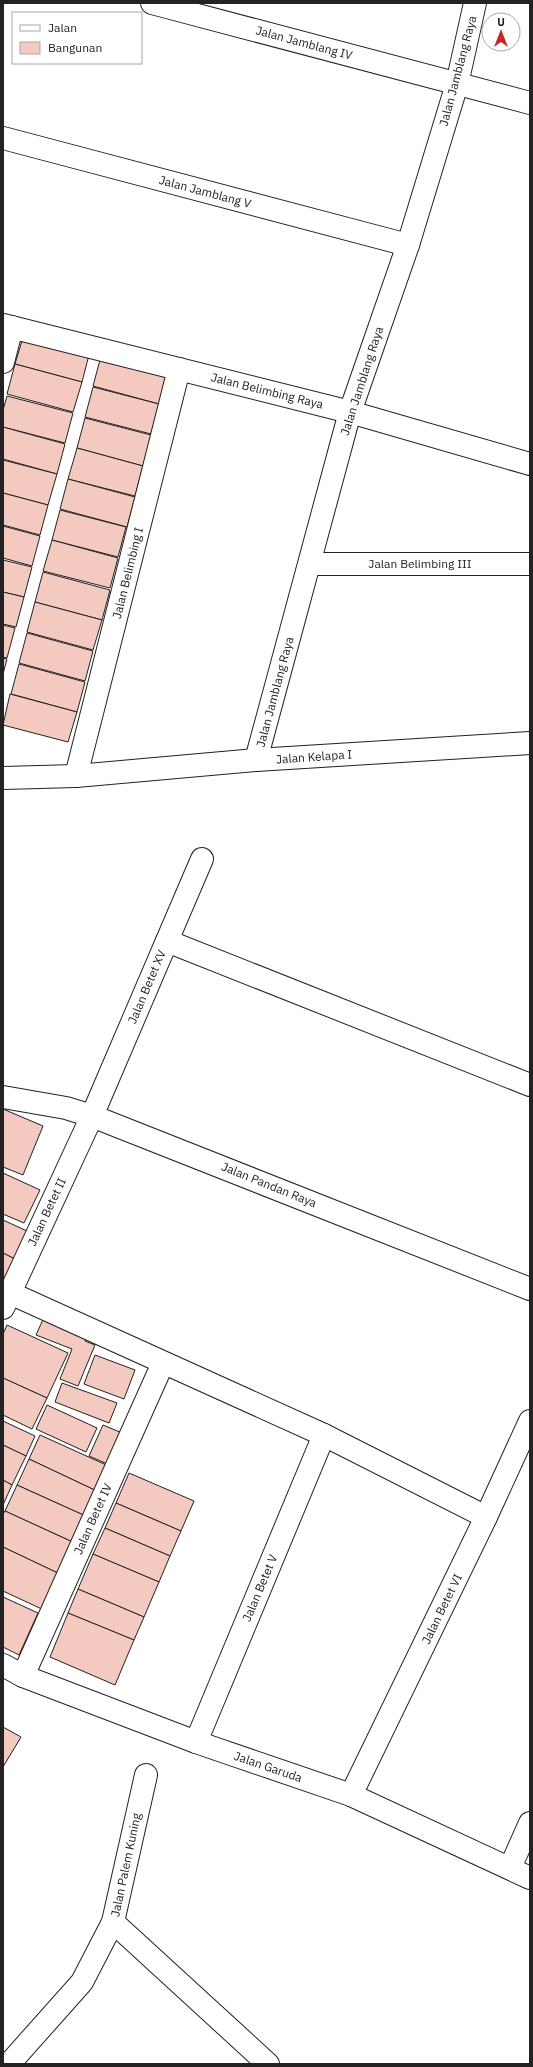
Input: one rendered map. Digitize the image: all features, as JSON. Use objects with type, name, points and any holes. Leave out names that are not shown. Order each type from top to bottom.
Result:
[{"type":"street","name":"Jalan Jamblang IV","points":[[152,3],[530,103]]},
{"type":"street","name":"Jalan Jamblang Raya","points":[[256,760],[350,412],[408,245],[457,84],[475,3]]},
{"type":"street","name":"Jalan Jamblang V","points":[[3,138],[408,245]]},
{"type":"street","name":"Jalan Belimbing Raya","points":[[7,326],[350,412],[530,464]]},
{"type":"street","points":[[3,362],[7,326]]},
{"type":"street","name":"Jalan Belimbing I","points":[[76,776],[179,369]]},
{"type":"street","name":"Jalan Belimbing III","points":[[310,564],[530,564]]},
{"type":"street","name":"Jalan Kelapa I","points":[[3,778],[76,776],[256,760],[530,744]]},
{"type":"street","name":"Jalan Betet XV","points":[[92,1116],[202,859]]},
{"type":"street","points":[[167,941],[530,1084]]},
{"type":"street","name":"Jalan Pandan Raya","points":[[3,1097],[66,1108],[92,1116],[530,1289]]},
{"type":"street","name":"Jalan Betet II","points":[[6,1300],[92,1116]]},
{"type":"street","points":[[6,1300],[163,1363],[324,1435],[486,1517]]},
{"type":"street","name":"Jalan Betet IV","points":[[23,1676],[163,1363]]},
{"type":"street","name":"Jalan Betet VI","points":[[352,1795],[486,1517],[530,1421]]},
{"type":"street","name":"Jalan Betet V","points":[[196,1742],[324,1435]]},
{"type":"street","name":"Jalan Garuda","points":[[3,1665],[23,1676],[196,1742],[352,1795],[530,1878]]},
{"type":"street","name":"Jalan Palem Kuning","points":[[9,2064],[82,1982],[113,1922],[146,1775]]},
{"type":"street","points":[[510,1868],[530,1823]]},
{"type":"street","points":[[113,1922],[268,2064]]},
{"type":"building","points":[[24,334],[90,351],[82,382],[15,364]]},
{"type":"building","points":[[101,356],[168,374],[159,404],[93,386]]},
{"type":"building","points":[[15,364],[82,382],[73,412],[7,394]]},
{"type":"building","points":[[93,387],[159,404],[151,434],[85,417]]},
{"type":"building","points":[[7,396],[73,413],[65,443],[3,427],[3,410]]},
{"type":"building","points":[[85,418],[151,435],[143,466],[77,448]]},
{"type":"building","points":[[3,427],[65,444],[57,474],[3,459]]},
{"type":"building","points":[[77,448],[143,466],[135,496],[68,479]]},
{"type":"building","points":[[3,460],[57,474],[48,505],[3,493]]},
{"type":"building","points":[[68,479],[135,497],[127,527],[60,509]]},
{"type":"building","points":[[3,493],[48,505],[40,535],[3,525]]},
{"type":"building","points":[[60,510],[126,527],[118,557],[52,540]]},
{"type":"building","points":[[3,526],[40,536],[32,566],[3,558]]},
{"type":"building","points":[[52,540],[118,558],[110,588],[43,571]]},
{"type":"building","points":[[3,560],[32,567],[24,597],[3,592]]},
{"type":"building","points":[[43,572],[110,590],[102,620],[35,602]]},
{"type":"building","points":[[3,592],[24,597],[16,627],[3,624]]},
{"type":"building","points":[[35,602],[102,620],[93,650],[27,632]]},
{"type":"building","points":[[3,625],[15,628],[7,658],[3,657]]},
{"type":"building","points":[[27,633],[93,651],[85,681],[19,663]]},
{"type":"building","points":[[3,658],[7,659],[3,674]]},
{"type":"building","points":[[19,664],[85,682],[77,712],[11,694]]},
{"type":"building","points":[[10,694],[77,712],[68,742],[3,725]]},
{"type":"building","points":[[3,1109],[43,1126],[23,1175],[3,1167]]},
{"type":"building","points":[[3,1173],[40,1190],[24,1223],[3,1214]]},
{"type":"building","points":[[3,1220],[27,1231],[15,1259],[3,1253]]},
{"type":"building","points":[[3,1253],[15,1259],[3,1285]]},
{"type":"building","points":[[45,1315],[88,1332],[85,1341],[95,1345],[78,1386],[60,1379],[72,1349],[36,1335]]},
{"type":"building","points":[[7,1325],[68,1353],[47,1398],[3,1378],[3,1334]]},
{"type":"building","points":[[95,1355],[135,1370],[124,1399],[84,1384]]},
{"type":"building","points":[[3,1378],[47,1398],[32,1429],[3,1415]]},
{"type":"building","points":[[62,1383],[117,1403],[109,1423],[55,1402]]},
{"type":"building","points":[[47,1405],[97,1428],[86,1452],[36,1429]]},
{"type":"building","points":[[3,1421],[35,1436],[26,1456],[3,1445]]},
{"type":"building","points":[[103,1425],[127,1435],[112,1466],[89,1456]]},
{"type":"building","points":[[40,1435],[113,1468],[101,1493],[29,1459]]},
{"type":"building","points":[[3,1445],[26,1456],[12,1485],[3,1480]]},
{"type":"building","points":[[29,1459],[101,1493],[90,1518],[17,1485]]},
{"type":"building","points":[[129,1473],[194,1501],[181,1531],[116,1503]]},
{"type":"building","points":[[3,1480],[12,1485],[3,1505]]},
{"type":"building","points":[[17,1485],[90,1518],[77,1544],[5,1511]]},
{"type":"building","points":[[116,1503],[181,1531],[170,1556],[105,1528]]},
{"type":"building","points":[[5,1511],[77,1544],[62,1575],[3,1547],[3,1514]]},
{"type":"building","points":[[105,1528],[170,1556],[159,1582],[93,1554]]},
{"type":"building","points":[[3,1547],[62,1575],[46,1611],[3,1591]]},
{"type":"building","points":[[93,1554],[159,1582],[144,1617],[78,1589]]},
{"type":"building","points":[[78,1589],[144,1617],[134,1640],[68,1613]]},
{"type":"building","points":[[3,1597],[38,1613],[19,1655],[3,1647]]},
{"type":"building","points":[[68,1613],[134,1640],[115,1685],[50,1657]]},
{"type":"building","points":[[3,1727],[21,1737],[3,1767]]}]
